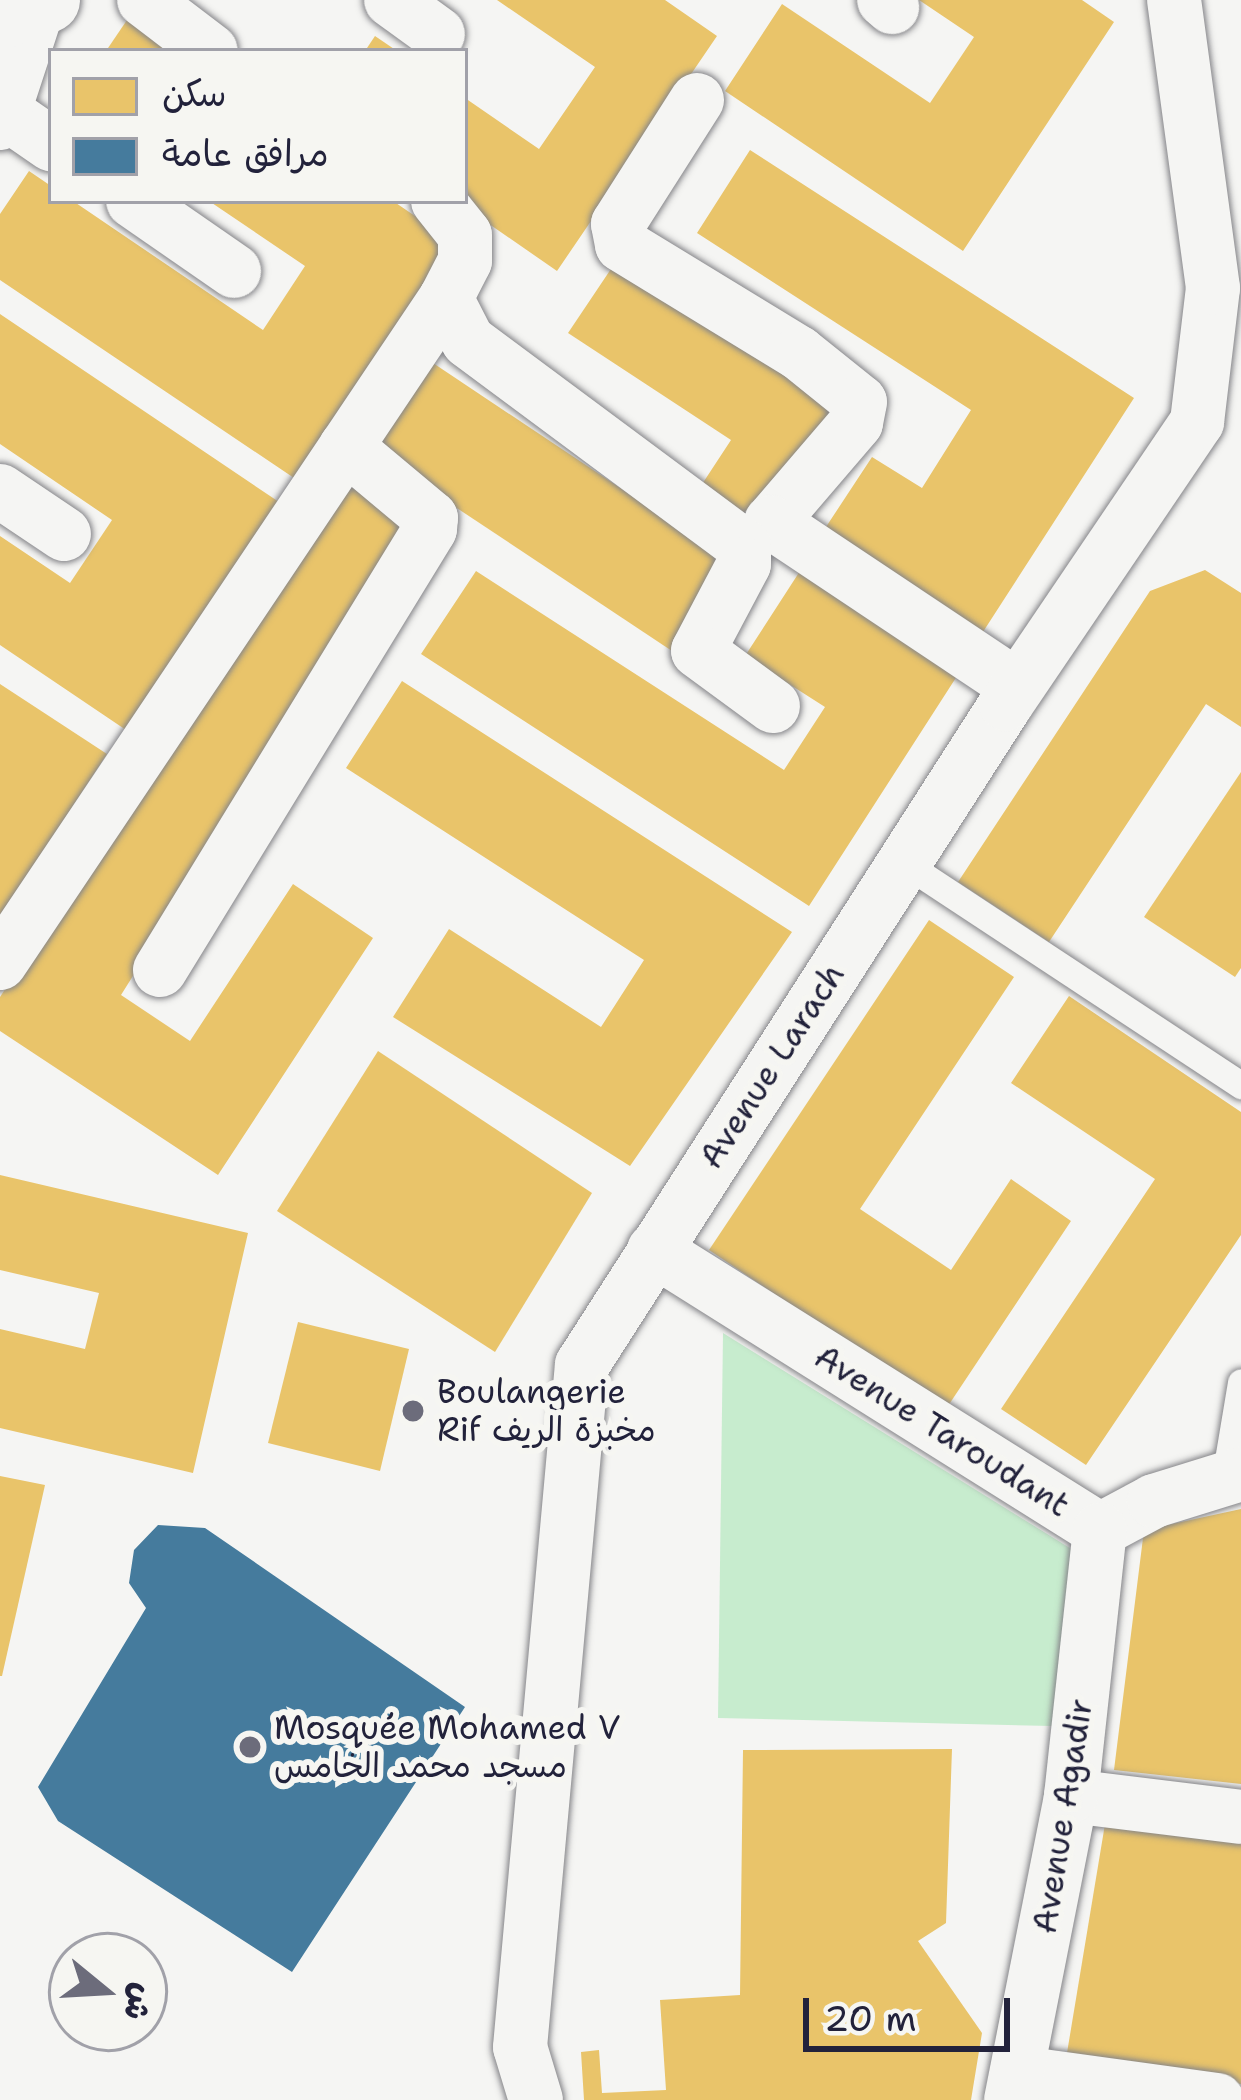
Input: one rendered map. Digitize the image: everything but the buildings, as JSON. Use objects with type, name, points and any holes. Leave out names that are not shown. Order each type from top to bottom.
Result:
[{"type":"street","points":[[144,0],[207,48]]},
{"type":"street","points":[[391,0],[438,34]]},
{"type":"street","name":"Avenue Larach","points":[[536,2100],[520,2047],[582,1365],[1018,686],[1197,422],[1213,288],[1174,0]]},
{"type":"street","points":[[29,7],[3,118],[48,142]]},
{"type":"street","points":[[698,100],[618,224],[617,236],[860,402],[856,423],[759,538],[698,651],[773,706]]},
{"type":"street","points":[[137,204],[234,271]]},
{"type":"street","points":[[0,963],[446,298],[467,248],[440,204]]},
{"type":"street","points":[[446,298],[468,341],[759,538],[1018,686]]},
{"type":"street","points":[[160,970],[430,530],[431,518],[346,447]]},
{"type":"street","points":[[0,490],[64,534]]},
{"type":"street","name":"Avenue Taroudant","points":[[654,1250],[1100,1530],[1154,1501],[1233,1476]]},
{"type":"street","name":"Avenue Agadir","points":[[1015,2086],[1071,1796],[1100,1530]]},
{"type":"street","points":[[1071,1796],[1241,1817]]},
{"type":"street","points":[[1015,2086],[1217,2100]]},
{"type":"lane","points":[[904,863],[1241,1085]]},
{"type":"lane","points":[[1233,1476],[1241,1382]]},
{"type":"green space","points":[[723,1333],[1073,1550],[1052,1726],[718,1718]]},
{"type":"place","name":"Boulangerie Rif مخبزة الريف","points":[[413,1411]]},
{"type":"place","name":"Mosquée Mohamed V مسجد محمد الخامس","points":[[250,1747]]}]
